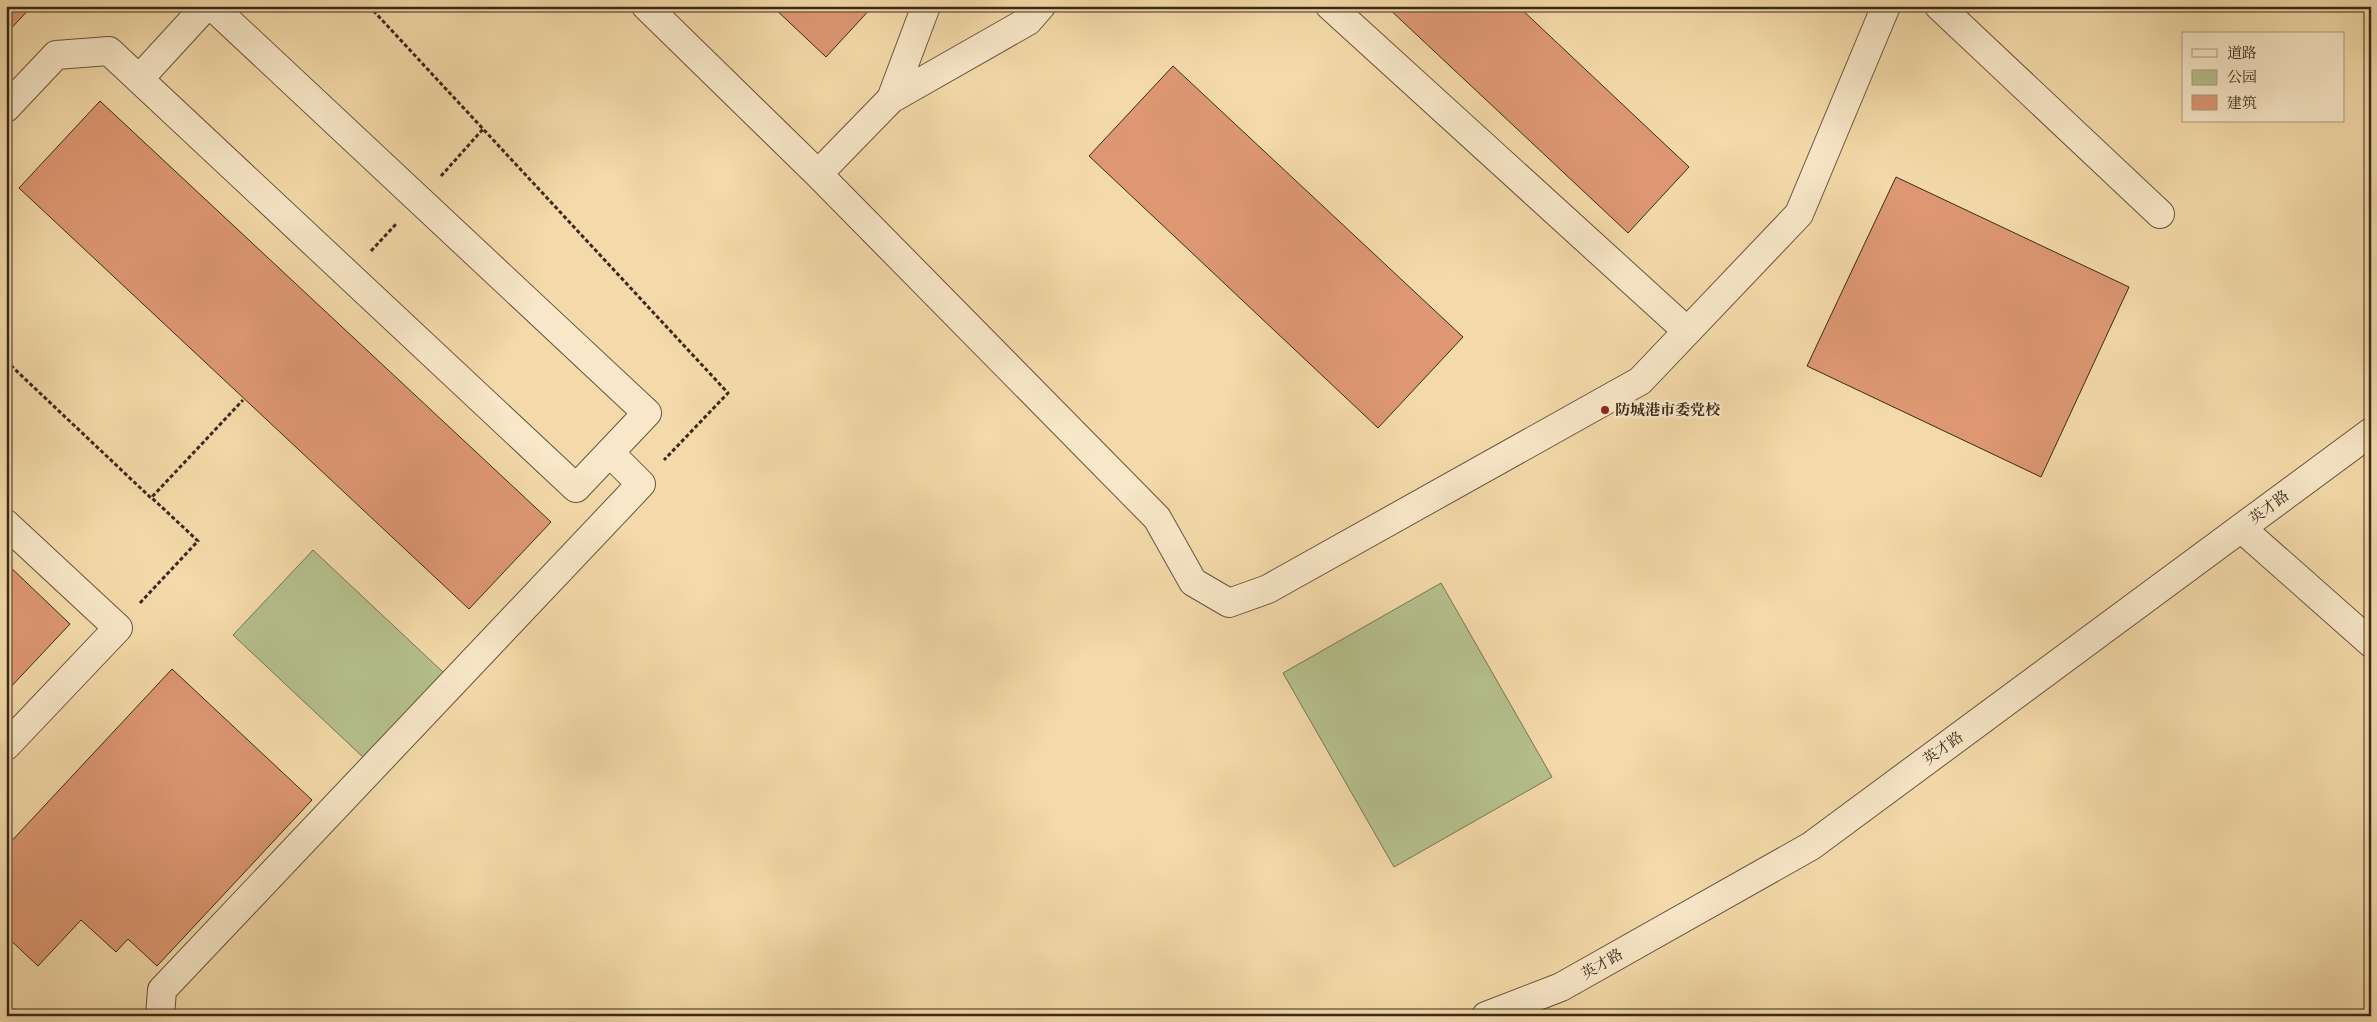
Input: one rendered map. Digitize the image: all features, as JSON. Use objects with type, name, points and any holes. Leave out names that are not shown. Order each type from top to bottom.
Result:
[{"type":"street","points":[[139,79],[206,6]]},
{"type":"street","points":[[6,108],[56,55],[109,51],[576,488],[647,413],[212,6]]},
{"type":"street","points":[[646,6],[818,174],[1157,518],[1193,582],[1230,603],[1268,589],[1640,381],[1798,214],[1886,6]]},
{"type":"street","points":[[891,99],[926,6]]},
{"type":"street","points":[[818,174],[891,99],[1028,21],[1041,6]]},
{"type":"street","points":[[1330,6],[1687,331]]},
{"type":"street","points":[[1939,6],[2160,214]]},
{"type":"street","name":"英才路","points":[[1486,1016],[1561,987],[1812,846],[2371,432]]},
{"type":"street","points":[[160,1016],[162,990],[641,484],[610,453]]},
{"type":"street","points":[[6,524],[118,628],[6,746]]},
{"type":"street","points":[[2241,528],[2371,642]]},
{"type":"path","points":[[369,6],[728,393],[641,484]]},
{"type":"path","points":[[6,361],[198,541],[118,628]]},
{"type":"path","points":[[152,498],[243,400]]},
{"type":"green space","points":[[313,550],[445,674],[365,759],[233,635]]},
{"type":"green space","points":[[1441,583],[1552,777],[1394,867],[1283,673]]},
{"type":"building","points":[[6,6],[32,6],[6,34]]},
{"type":"building","points":[[772,6],[873,6],[826,57]]},
{"type":"building","points":[[1386,6],[1518,6],[1689,167],[1628,233]]},
{"type":"building","points":[[1173,66],[1463,337],[1378,428],[1089,156]]},
{"type":"building","points":[[100,101],[551,522],[469,609],[19,188]]},
{"type":"building","points":[[1896,177],[2129,287],[2041,477],[1807,366]]},
{"type":"building","points":[[6,563],[70,624],[6,692]]},
{"type":"building","points":[[172,669],[312,800],[157,966],[128,939],[116,952],[81,920],[38,966],[6,936],[6,847]]},
{"type":"place","name":"防城港市委党校","points":[[1605,410]]}]
